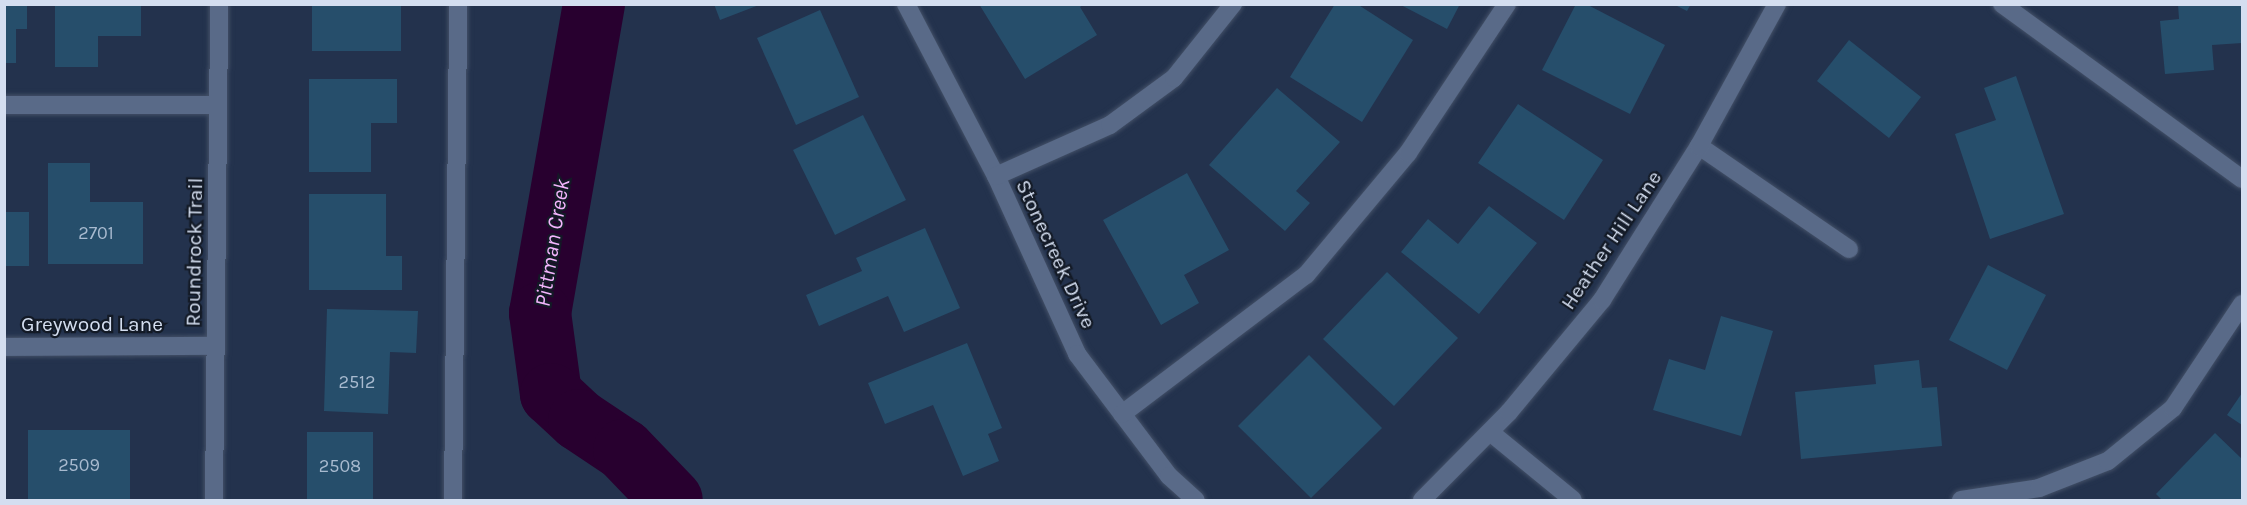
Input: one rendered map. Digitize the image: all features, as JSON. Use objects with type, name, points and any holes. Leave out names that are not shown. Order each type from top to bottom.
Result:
[{"type":"street","name":"Roundrock Trail","points":[[214,501],[219,4]]},
{"type":"street","points":[[453,501],[458,4]]},
{"type":"street","name":"Stonecreek Drive","points":[[906,4],[996,176],[1077,354],[1169,476],[1196,501]]},
{"type":"street","points":[[996,176],[1110,125],[1174,78],[1233,4]]},
{"type":"street","points":[[1122,414],[1306,276],[1408,153],[1507,4]]},
{"type":"street","name":"Heather Hill Lane","points":[[1422,501],[1490,432],[1602,300],[1699,146],[1777,4]]},
{"type":"street","points":[[2002,4],[2242,179]]},
{"type":"street","points":[[4,105],[218,105]]},
{"type":"street","points":[[1699,146],[1849,249]]},
{"type":"street","points":[[1961,501],[2039,488],[2108,461],[2173,408],[2242,304]]},
{"type":"street","name":"Greywood Lane","points":[[4,347],[216,346]]},
{"type":"street","points":[[1490,432],[1573,501]]},
{"type":"building","points":[[4,4],[27,4],[27,29],[16,29],[16,63],[4,63]]},
{"type":"building","points":[[312,4],[401,4],[401,51],[312,51]]},
{"type":"building","points":[[714,4],[759,4],[759,5],[720,20]]},
{"type":"building","points":[[979,4],[1084,4],[1080,7],[1097,35],[1025,79]]},
{"type":"building","points":[[1335,4],[1357,4],[1413,40],[1362,122],[1290,77]]},
{"type":"building","points":[[1399,4],[1460,4],[1447,29]]},
{"type":"building","points":[[1576,4],[1586,4],[1665,45],[1630,114],[1542,70]]},
{"type":"building","points":[[1673,4],[1691,4],[1687,11]]},
{"type":"building","points":[[2178,4],[2242,4],[2242,43],[2212,45],[2214,70],[2165,74],[2160,21],[2179,19]]},
{"type":"building","points":[[55,5],[141,5],[141,36],[98,36],[98,67],[55,67]]},
{"type":"building","points":[[820,10],[859,97],[796,125],[757,38]]},
{"type":"building","points":[[1849,40],[1921,97],[1889,138],[1817,81]]},
{"type":"building","points":[[2016,76],[2064,214],[1990,239],[1955,134],[1996,120],[1984,88]]},
{"type":"building","points":[[309,79],[397,79],[397,123],[371,123],[371,172],[309,172]]},
{"type":"building","points":[[1277,88],[1340,142],[1296,191],[1310,203],[1285,231],[1209,165]]},
{"type":"building","points":[[1518,104],[1603,160],[1564,220],[1478,163]]},
{"type":"building","points":[[863,115],[906,200],[835,235],[793,150]]},
{"type":"building","points":[[48,163],[90,163],[90,202],[143,202],[143,264],[48,264]]},
{"type":"building","points":[[1187,173],[1229,250],[1184,275],[1199,303],[1161,325],[1103,220]]},
{"type":"building","points":[[309,194],[386,194],[386,256],[402,256],[402,290],[309,290]]},
{"type":"building","points":[[1489,206],[1537,243],[1479,314],[1401,252],[1428,219],[1458,244]]},
{"type":"building","points":[[4,212],[29,212],[29,266],[4,266]]},
{"type":"building","points":[[925,228],[960,308],[904,332],[888,296],[819,326],[806,295],[862,271],[856,258]]},
{"type":"building","points":[[1988,265],[2046,295],[2007,370],[1949,340]]},
{"type":"building","points":[[1387,272],[1458,338],[1394,406],[1323,339]]},
{"type":"building","points":[[327,309],[418,311],[416,353],[390,352],[388,414],[324,411]]},
{"type":"building","points":[[1721,316],[1773,331],[1741,436],[1653,410],[1669,359],[1705,370]]},
{"type":"building","points":[[967,343],[1002,428],[988,434],[999,461],[963,476],[933,405],[885,424],[868,383]]},
{"type":"building","points":[[1309,355],[1382,428],[1311,498],[1238,426]]},
{"type":"building","points":[[1919,360],[1922,388],[1937,387],[1942,446],[1801,459],[1795,392],[1876,384],[1874,365]]},
{"type":"building","points":[[2242,393],[2242,425],[2227,415]]},
{"type":"building","points":[[28,430],[130,430],[130,500],[28,500]]},
{"type":"building","points":[[307,432],[373,432],[373,500],[307,500]]},
{"type":"building","points":[[2215,433],[2242,459],[2242,500],[2162,500],[2156,494]]},
{"type":"waterway","name":"Pittman Creek","points":[[594,4],[540,313],[551,394],[579,420],[624,450],[672,500]]}]
